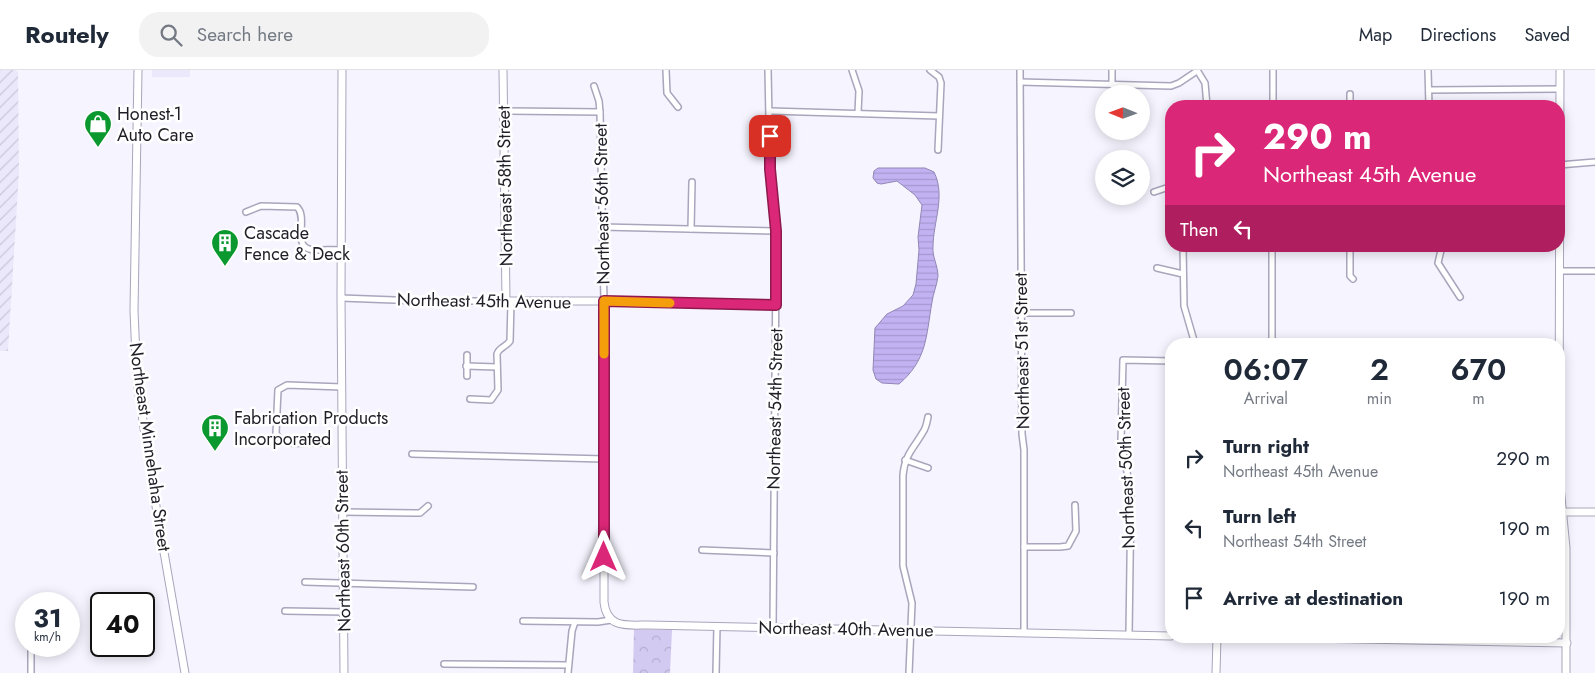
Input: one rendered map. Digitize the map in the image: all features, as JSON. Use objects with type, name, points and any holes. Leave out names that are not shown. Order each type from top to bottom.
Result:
[{"type":"street","name":"Northeast Minnehaha Street","points":[[138,70],[134,311],[136,372],[153,489],[185,673]]},
{"type":"street","name":"Northeast 60th Street","points":[[342,70],[341,298],[344,673]]},
{"type":"street","name":"Northeast 58th Street","points":[[503,70],[508,302]]},
{"type":"street","points":[[666,70],[667,93],[678,107]]},
{"type":"street","name":"Northeast 54th Street","points":[[768,70],[770,169],[776,231],[773,627]]},
{"type":"street","points":[[852,70],[859,91],[858,113]]},
{"type":"street","points":[[930,70],[939,77],[940,116],[938,150]]},
{"type":"street","name":"Northeast 51st Street","points":[[1020,70],[1024,633]]},
{"type":"street","points":[[1020,82],[1112,85],[1112,70]]},
{"type":"street","points":[[1150,86],[1171,86],[1179,83],[1197,70],[1205,83],[1206,100]]},
{"type":"street","points":[[1273,70],[1273,100]]},
{"type":"street","points":[[1428,70],[1429,100]]},
{"type":"street","points":[[1560,70],[1560,100]]},
{"type":"street","name":"Northeast 56th Street","points":[[594,86],[600,112],[604,301],[604,602],[606,613],[611,620]]},
{"type":"street","points":[[1429,90],[1560,89]]},
{"type":"street","points":[[1350,94],[1350,100]]},
{"type":"street","points":[[504,111],[600,112]]},
{"type":"street","points":[[770,111],[940,116]]},
{"type":"street","points":[[1565,164],[1595,162]]},
{"type":"street","points":[[691,229],[692,182]]},
{"type":"street","points":[[1154,192],[1165,188]]},
{"type":"street","points":[[246,212],[261,206],[297,207],[301,212],[301,241],[304,246],[311,249],[341,250]]},
{"type":"street","points":[[602,227],[776,231]]},
{"type":"street","points":[[1183,252],[1184,306],[1194,338]]},
{"type":"street","points":[[1272,252],[1272,338]]},
{"type":"street","points":[[1350,252],[1350,276],[1353,279]]},
{"type":"street","points":[[1441,252],[1438,263],[1460,296]]},
{"type":"street","points":[[1560,252],[1560,338]]},
{"type":"street","points":[[1157,268],[1183,274]]},
{"type":"street","points":[[1560,271],[1595,271]]},
{"type":"street","name":"Northeast 45th Avenue","points":[[341,298],[421,301],[604,301],[776,305]]},
{"type":"street","points":[[470,399],[491,400],[498,390],[498,352],[508,344],[511,337],[508,302]]},
{"type":"street","points":[[1022,313],[1071,313]]},
{"type":"street","points":[[466,376],[467,356]]},
{"type":"street","name":"Northeast 50th Street","points":[[1129,635],[1131,493],[1121,441],[1123,360],[1165,361]]},
{"type":"street","points":[[466,366],[497,367]]},
{"type":"street","points":[[319,443],[285,442],[278,438],[276,433],[276,397],[279,388],[287,385],[342,387]]},
{"type":"street","points":[[909,673],[912,603],[903,566],[903,475],[905,460],[909,451],[924,431],[928,417]]},
{"type":"street","points":[[412,454],[604,459]]},
{"type":"street","points":[[905,460],[928,468]]},
{"type":"street","points":[[1024,547],[1068,546],[1076,531],[1075,505]]},
{"type":"street","points":[[343,512],[420,513],[428,506]]},
{"type":"street","points":[[1565,512],[1595,512]]},
{"type":"street","points":[[1565,542],[1566,673]]},
{"type":"street","points":[[702,550],[774,553]]},
{"type":"street","points":[[305,582],[472,587]]},
{"type":"street","points":[[285,611],[344,612]]},
{"type":"street","name":"Northeast 40th Avenue","points":[[523,621],[598,622],[611,620],[623,624],[1165,636]]},
{"type":"street","points":[[568,673],[568,665],[571,659],[572,631],[575,622]]},
{"type":"street","points":[[716,673],[717,626]]},
{"type":"street","points":[[1216,673],[1217,643]]},
{"type":"street","points":[[31,657],[31,673]]},
{"type":"street","points":[[444,664],[568,665]]},
{"type":"shaded area","points":[[0,70],[15,70],[18,72],[19,172],[8,351],[0,351]]},
{"type":"shaded area","points":[[152,70],[190,70],[190,77],[152,77]]},
{"type":"shaded area","points":[[878,168],[925,168],[934,172],[939,190],[933,250],[938,276],[924,347],[915,366],[899,384],[882,383],[876,379],[873,370],[875,328],[887,314],[903,306],[913,295],[916,284],[919,250],[918,237],[922,205],[915,195],[897,181],[877,183],[873,178],[874,171]]},
{"type":"green space","points":[[634,629],[672,630],[670,673],[633,673]]},
{"type":"slow traffic","points":[[604,354],[604,301],[670,303]]},
{"type":"place","name":"Honest-1 Auto Care","points":[[98,148]]},
{"type":"place","name":"Cascade Fence & Deck","points":[[225,267]]},
{"type":"place","name":"Fabrication Products Incorporated","points":[[215,452]]},
{"type":"route","points":[[604,557],[604,301],[776,305],[776,231],[771,192],[770,136]]}]
